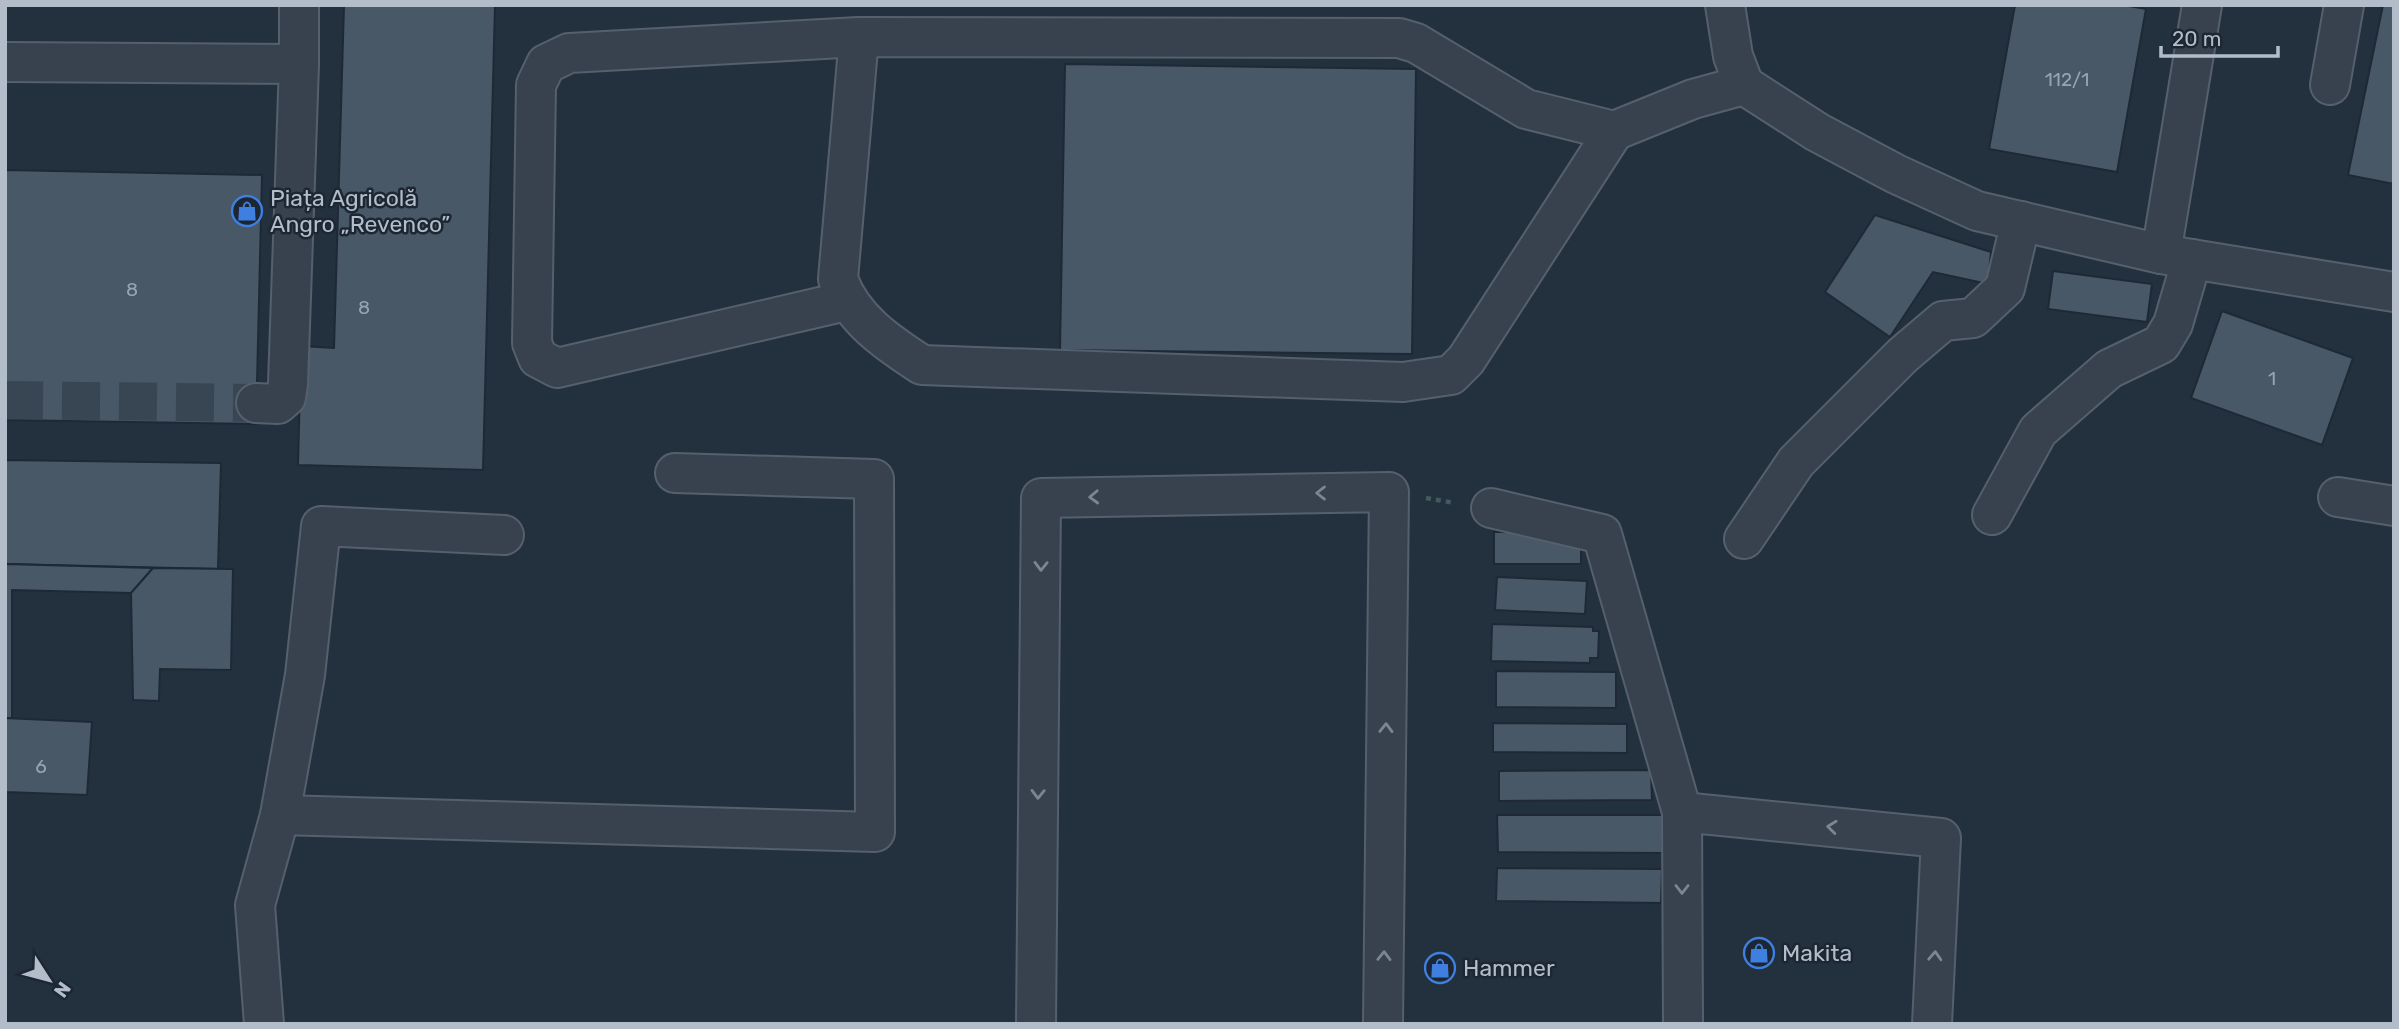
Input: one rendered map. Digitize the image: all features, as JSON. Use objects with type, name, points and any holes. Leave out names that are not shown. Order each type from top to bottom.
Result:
[{"type":"lane","points":[[256,403],[278,404],[286,397],[288,384],[299,5]]},
{"type":"lane","points":[[1726,5],[1733,56],[1744,85],[1817,132],[1896,174],[1978,211],[2176,257],[2394,292]]},
{"type":"lane","points":[[1992,515],[2038,430],[2109,369],[2161,344],[2173,324],[2176,257],[2202,5]]},
{"type":"lane","points":[[2330,85],[2344,5]]},
{"type":"lane","points":[[859,37],[838,279],[846,301],[888,343],[922,365],[1403,382],[1434,379],[1451,374],[1466,360],[1614,131],[1693,99],[1744,85]]},
{"type":"lane","points":[[846,301],[557,368],[538,358],[532,343],[536,85],[547,64],[569,53],[859,37],[1399,38],[1416,43],[1526,110],[1614,131]]},
{"type":"lane","points":[[5,62],[299,65]]},
{"type":"lane","points":[[1744,538],[1797,462],[1903,355],[1943,321],[1973,318],[2005,288],[2021,221]]},
{"type":"lane","points":[[280,815],[874,832],[874,479],[675,473]]},
{"type":"lane","points":[[1036,1024],[1041,498],[1389,492],[1383,1024]]},
{"type":"lane","points":[[2338,497],[2394,506]]},
{"type":"lane","points":[[1491,508],[1602,534],[1682,813],[1683,1024]]},
{"type":"lane","points":[[264,1024],[255,905],[280,815],[305,675],[321,526],[504,535]]},
{"type":"lane","points":[[1682,813],[1941,838],[1932,1024]]},
{"type":"path","points":[[1389,492],[1491,508]]},
{"type":"building","points":[[344,5],[495,5],[483,470],[298,465],[301,346],[334,348]]},
{"type":"building","points":[[2015,5],[2123,5],[2146,9],[2117,172],[1989,149]]},
{"type":"building","points":[[2383,5],[2394,5],[2394,184],[2348,175]]},
{"type":"building","points":[[1065,64],[1416,69],[1412,354],[1060,350]]},
{"type":"building","points":[[5,170],[262,175],[256,424],[5,420]]},
{"type":"building","points":[[1875,215],[1991,252],[1988,284],[1933,272],[1890,337],[1825,292]]},
{"type":"building","points":[[2053,271],[2152,284],[2147,322],[2048,309]]},
{"type":"building","points":[[2222,311],[2353,358],[2322,445],[2191,398]]},
{"type":"building","points":[[5,460],[221,463],[218,569],[5,564]]},
{"type":"building","points":[[1494,532],[1581,532],[1581,564],[1494,564]]},
{"type":"building","points":[[5,564],[153,568],[131,593],[12,590],[12,718],[5,718]]},
{"type":"building","points":[[153,568],[233,569],[231,670],[160,669],[159,701],[133,700],[131,593]]},
{"type":"building","points":[[1497,577],[1587,581],[1585,614],[1495,610]]},
{"type":"building","points":[[1492,624],[1593,627],[1593,631],[1599,631],[1598,658],[1590,658],[1590,663],[1491,661]]},
{"type":"building","points":[[1496,671],[1616,672],[1616,708],[1496,707]]},
{"type":"building","points":[[5,718],[92,722],[87,795],[5,792]]},
{"type":"building","points":[[1493,723],[1627,724],[1627,753],[1493,752]]},
{"type":"building","points":[[1651,770],[1652,800],[1499,801],[1499,771]]},
{"type":"building","points":[[1497,815],[1663,815],[1663,853],[1498,852]]},
{"type":"building","points":[[1497,868],[1662,869],[1661,903],[1496,901]]},
{"type":"tunnel","points":[[5,400],[256,403]]},
{"type":"place","name":"Piața Agricolă Angro „Revenco”","points":[[247,211]]},
{"type":"place","name":"Makita","points":[[1759,953]]},
{"type":"place","name":"Hammer","points":[[1440,968]]}]
